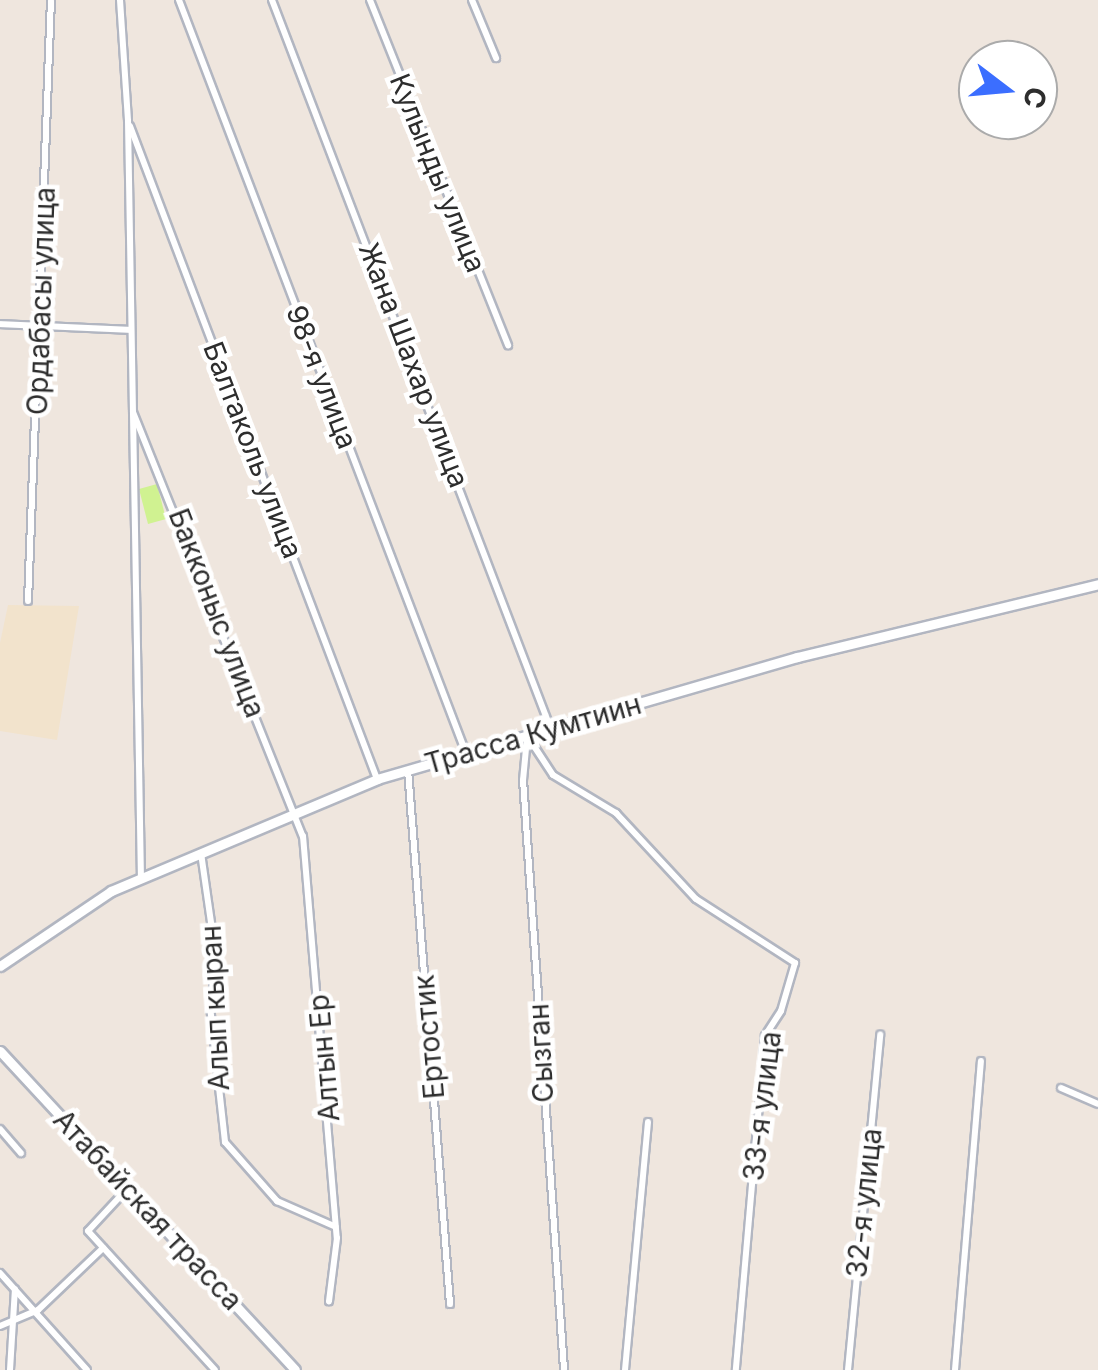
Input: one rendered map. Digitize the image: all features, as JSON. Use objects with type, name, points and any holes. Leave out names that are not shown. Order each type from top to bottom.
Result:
[{"type":"street","name":"Ордабасы улица","points":[[28,601],[42,326],[51,0]]},
{"type":"street","points":[[120,0],[128,122],[141,878]]},
{"type":"street","name":"98-я улица","points":[[179,0],[466,753]]},
{"type":"street","name":"Жана Шахар улица","points":[[272,0],[552,732]]},
{"type":"street","name":"Кулынды улица","points":[[370,0],[508,345]]},
{"type":"street","points":[[472,0],[496,58]]},
{"type":"street","name":"Балтаколь улица","points":[[128,122],[378,779]]},
{"type":"street","points":[[0,324],[130,330]]},
{"type":"street","name":"Бакконыс улица","points":[[133,412],[295,816]]},
{"type":"street","name":"Трасса Кумтиин","points":[[0,966],[141,878],[378,779],[552,732],[797,658],[1098,584]]},
{"type":"street","name":"Сызган","points":[[528,737],[523,780],[564,1370]]},
{"type":"street","name":"33-я улица","points":[[528,737],[553,775],[616,812],[696,899],[795,962],[781,1012],[765,1036],[736,1370]]},
{"type":"street","name":"Ертостик","points":[[408,770],[450,1304]]},
{"type":"street","name":"Алтын Ер","points":[[295,816],[303,836],[336,1227],[328,1301]]},
{"type":"street","name":"Алып кыран","points":[[201,852],[217,964],[210,1006],[225,1142],[278,1201],[336,1227]]},
{"type":"street","name":"32-я улица","points":[[848,1370],[880,1035]]},
{"type":"street","name":"Атабайская трасса","points":[[0,1050],[295,1370]]},
{"type":"street","points":[[955,1370],[981,1061]]},
{"type":"street","points":[[1061,1088],[1098,1104]]},
{"type":"street","points":[[625,1370],[648,1122]]},
{"type":"street","points":[[0,1129],[21,1153]]},
{"type":"street","points":[[127,1189],[89,1223],[88,1230],[215,1370]]},
{"type":"street","points":[[0,1326],[38,1310],[103,1248]]},
{"type":"street","points":[[0,1273],[38,1310],[87,1370]]},
{"type":"street","points":[[10,1370],[16,1288]]},
{"type":"shaded area","points":[[8,605],[79,606],[57,740],[0,731],[0,643]]},
{"type":"green space","points":[[157,484],[166,519],[148,524],[139,489]]}]
